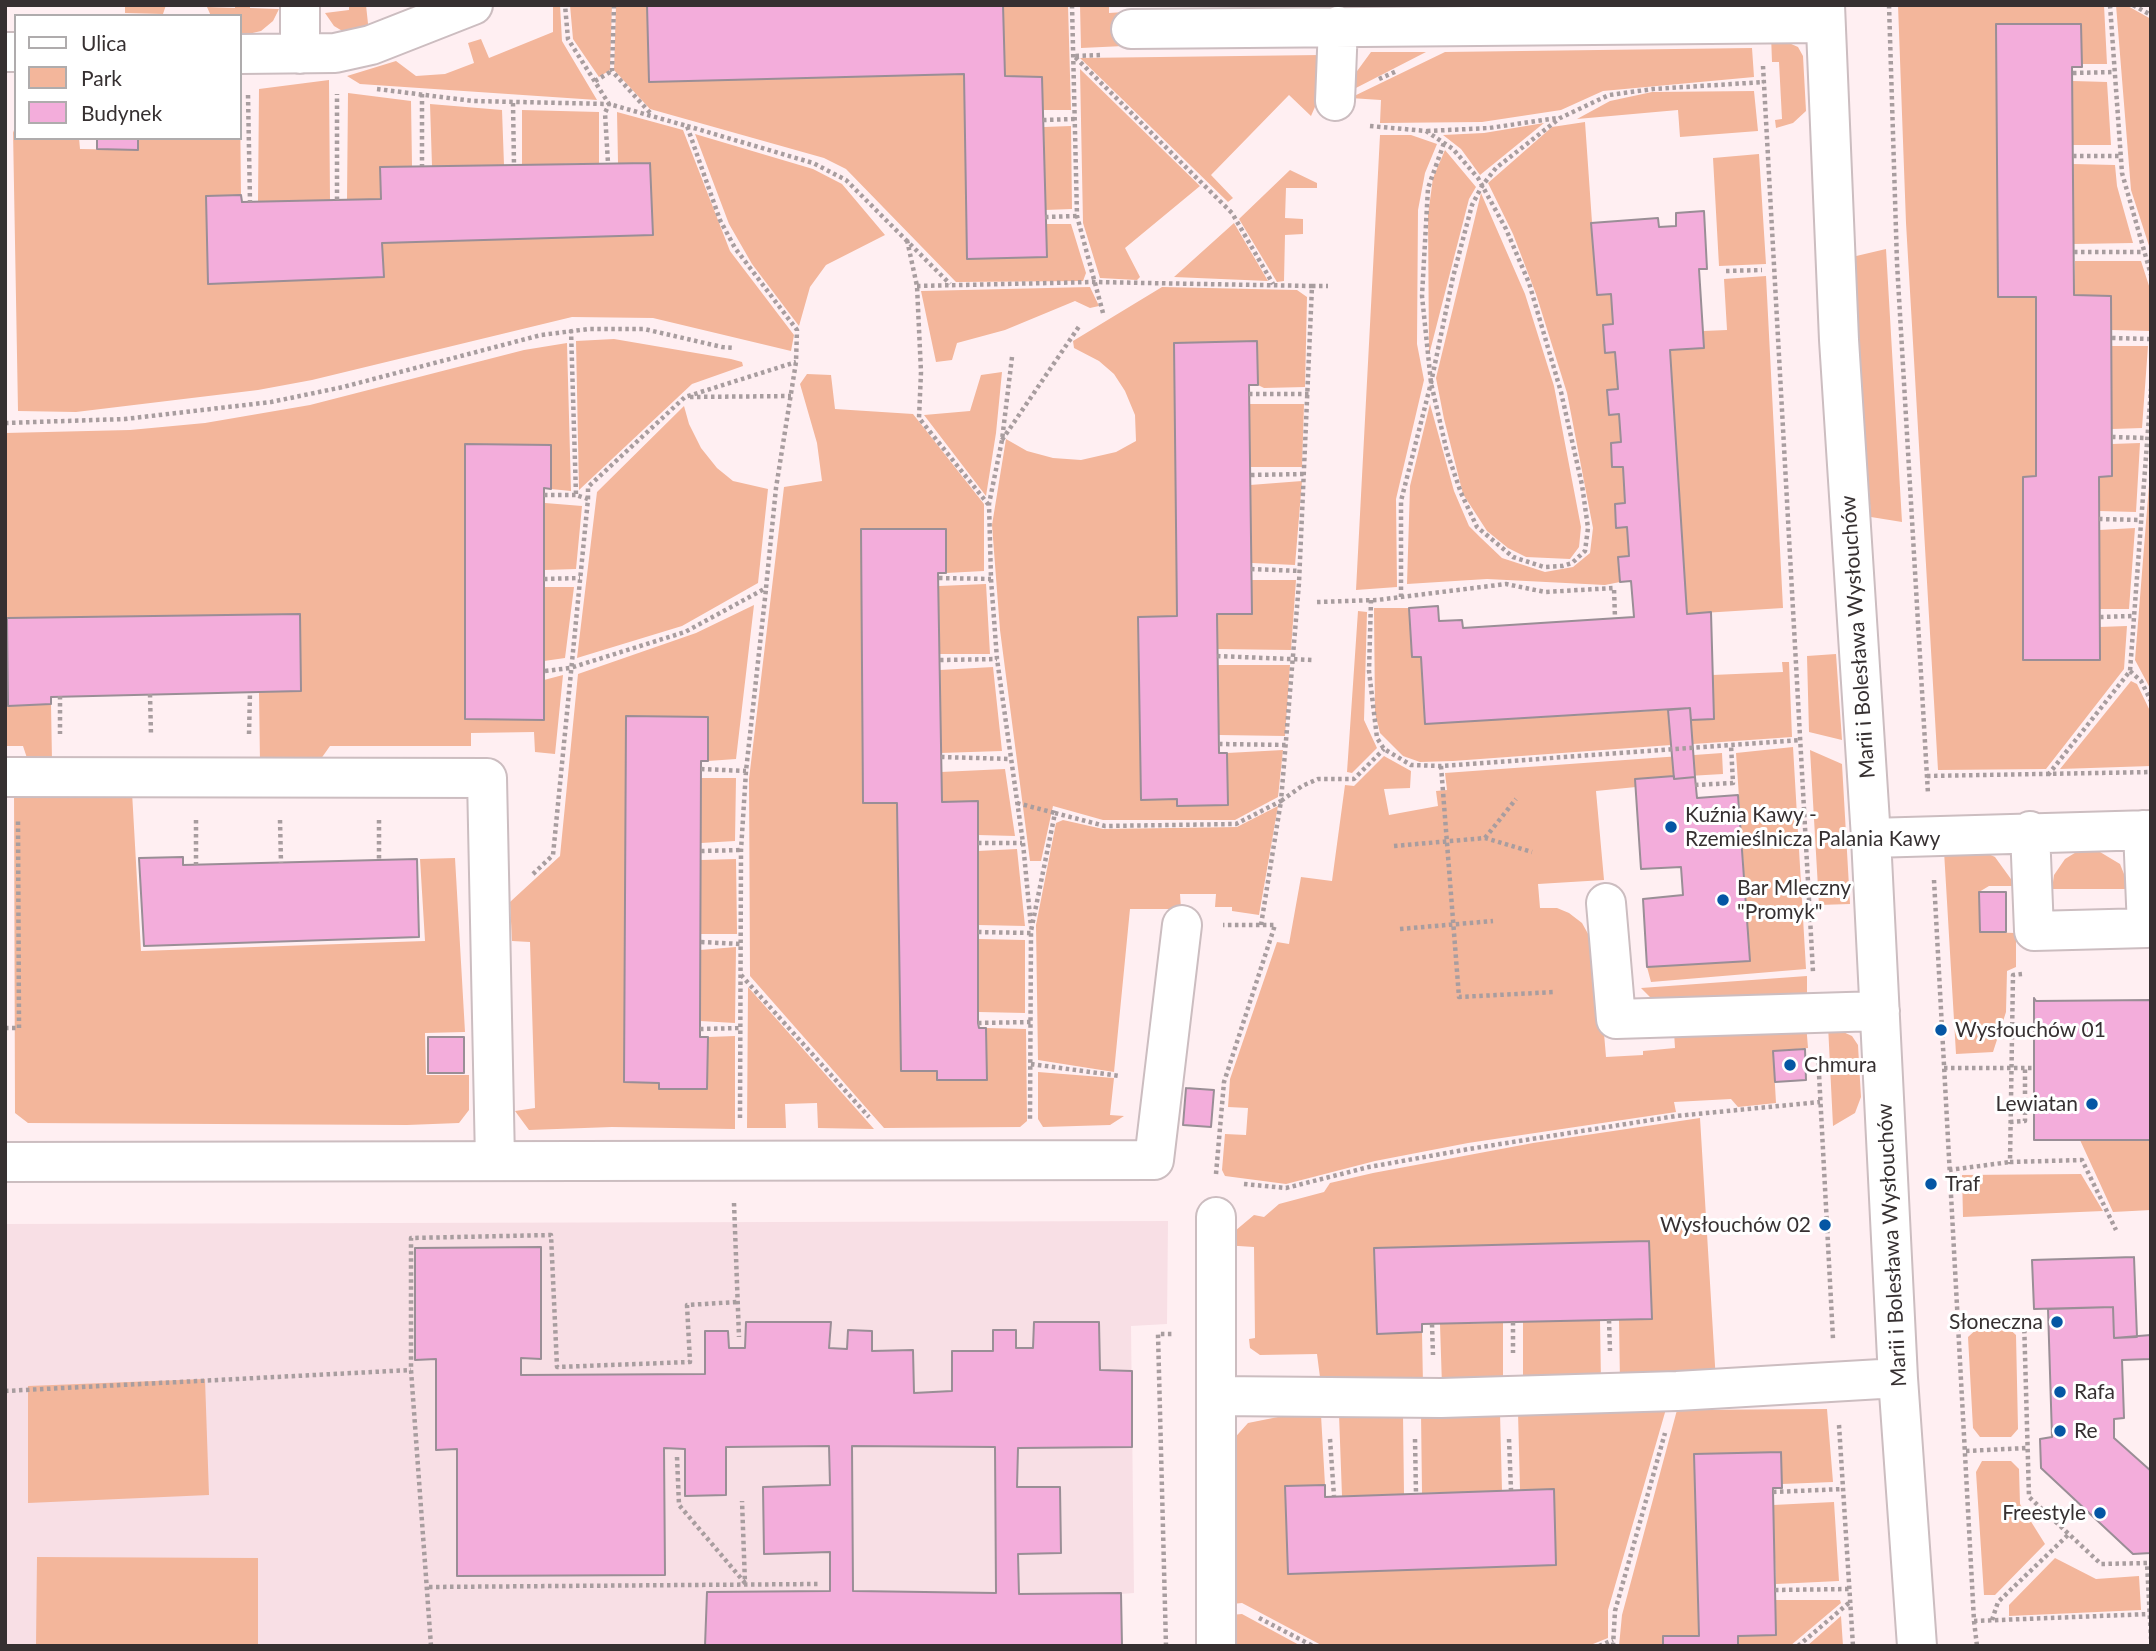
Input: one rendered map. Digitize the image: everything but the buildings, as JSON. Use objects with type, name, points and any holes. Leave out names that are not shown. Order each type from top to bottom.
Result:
[{"type":"street","points":[[300,5],[300,54]]},
{"type":"street","points":[[244,69],[300,54],[335,53],[371,45],[473,5]]},
{"type":"street","points":[[1131,29],[1708,15],[1762,25],[1825,14]]},
{"type":"street","name":"Marii i Bolesława Wysłouchów","points":[[1825,14],[1839,340],[1871,838],[1898,1378],[1917,1646]]},
{"type":"street","points":[[1335,101],[1338,26]]},
{"type":"street","points":[[12,777],[487,778],[495,1160]]},
{"type":"street","points":[[1871,838],[2030,831],[2147,830],[2147,928],[2034,931],[2030,831]]},
{"type":"street","points":[[1606,903],[1616,1019],[1880,1011]]},
{"type":"street","points":[[5,1162],[1154,1160],[1182,925]]},
{"type":"street","points":[[1216,1198],[1216,1646]]},
{"type":"street","points":[[1216,1396],[1414,1397],[1677,1391],[1898,1378]]},
{"type":"path","points":[[565,5],[568,39],[609,104]]},
{"type":"path","points":[[614,5],[612,71],[652,116]]},
{"type":"path","points":[[1072,5],[1077,216],[1103,313]]},
{"type":"path","points":[[1889,5],[1897,263],[1977,1646]]},
{"type":"path","points":[[2110,5],[2120,156],[2127,198],[2151,275]]},
{"type":"path","points":[[2133,5],[2151,15]]},
{"type":"path","points":[[1762,25],[1815,1013],[1853,1646]]},
{"type":"path","points":[[1335,101],[1410,65]]},
{"type":"path","points":[[244,69],[250,202]]},
{"type":"path","points":[[595,81],[612,71]]},
{"type":"path","points":[[2073,73],[2115,72]]},
{"type":"path","points":[[1401,597],[1401,502],[1431,383],[1453,276],[1472,205],[1482,186],[1496,168],[1560,118],[1609,95],[1653,89],[1764,82]]},
{"type":"path","points":[[337,85],[337,200]]},
{"type":"path","points":[[385,90],[513,102],[609,104],[800,159],[846,180],[906,237],[950,284]]},
{"type":"path","points":[[422,94],[422,166]]},
{"type":"path","points":[[513,102],[513,165]]},
{"type":"path","points":[[608,163],[605,113],[609,104]]},
{"type":"path","points":[[1387,126],[1426,131],[1489,128],[1560,118]]},
{"type":"path","points":[[1043,120],[1075,119]]},
{"type":"path","points":[[687,126],[720,220],[735,248],[797,330],[796,362],[776,488],[746,771],[741,850],[740,1120]]},
{"type":"path","points":[[1426,131],[1444,142],[1453,149],[1482,186],[1506,229],[1529,283],[1561,392],[1582,485],[1588,528],[1586,551],[1572,564],[1545,567],[1521,560],[1504,551],[1477,527],[1461,493],[1447,452],[1424,338],[1423,237],[1428,188],[1444,142]]},
{"type":"path","points":[[2073,156],[2120,156]]},
{"type":"path","points":[[1045,217],[1077,216]]},
{"type":"path","points":[[906,237],[917,286],[921,372],[919,418],[989,505]]},
{"type":"path","points":[[2074,252],[2144,252]]},
{"type":"path","points":[[1726,271],[1762,270]]},
{"type":"path","points":[[917,286],[1093,282],[1328,286]]},
{"type":"path","points":[[1261,925],[1281,801],[1294,660],[1312,286]]},
{"type":"path","points":[[1002,440],[1080,325]]},
{"type":"path","points":[[5,423],[125,419],[271,402],[343,387],[541,335],[571,330],[644,329],[735,348]]},
{"type":"path","points":[[571,330],[576,495]]},
{"type":"path","points":[[2112,338],[2151,339]]},
{"type":"path","points":[[1012,357],[1002,440],[989,505],[990,579],[997,659],[1023,843],[1031,932],[1030,1160]]},
{"type":"path","points":[[523,882],[553,855],[589,487],[685,397],[796,362]]},
{"type":"path","points":[[2048,775],[2130,671],[2151,389]]},
{"type":"path","points":[[1249,394],[1308,394]]},
{"type":"path","points":[[685,397],[791,396]]},
{"type":"path","points":[[2112,437],[2147,438]]},
{"type":"path","points":[[1251,475],[1305,474]]},
{"type":"path","points":[[544,495],[576,495],[587,499]]},
{"type":"path","points":[[2099,519],[2141,520]]},
{"type":"path","points":[[1251,569],[1300,572]]},
{"type":"path","points":[[544,579],[580,578]]},
{"type":"path","points":[[939,578],[990,579]]},
{"type":"path","points":[[1317,602],[1371,600],[1506,584],[1545,592],[1614,588],[1615,618]]},
{"type":"path","points":[[545,671],[570,668],[685,632],[766,588]]},
{"type":"path","points":[[1371,600],[1371,711],[1377,738],[1384,749],[1411,765],[1441,766],[1800,740]]},
{"type":"path","points":[[2100,617],[2133,616]]},
{"type":"path","points":[[1217,656],[1313,660]]},
{"type":"path","points":[[940,660],[997,659]]},
{"type":"path","points":[[2130,671],[2141,681],[2151,701]]},
{"type":"path","points":[[1219,744],[1287,745]]},
{"type":"path","points":[[1695,785],[1733,783],[1731,745]]},
{"type":"path","points":[[1017,803],[1105,826],[1236,824],[1318,779],[1354,779],[1384,749]]},
{"type":"path","points":[[941,757],[1011,759]]},
{"type":"path","points":[[1441,766],[1460,998],[1555,992]]},
{"type":"path","points":[[701,769],[746,771]]},
{"type":"path","points":[[1927,776],[2151,772]]},
{"type":"path","points":[[5,1028],[19,1028],[12,777]]},
{"type":"path","points":[[1485,838],[1516,799]]},
{"type":"path","points":[[1031,932],[1055,813]]},
{"type":"path","points":[[1394,846],[1485,838],[1532,852]]},
{"type":"path","points":[[978,843],[1023,843]]},
{"type":"path","points":[[701,851],[741,850]]},
{"type":"path","points":[[1400,929],[1493,921]]},
{"type":"path","points":[[1182,925],[1275,925],[1224,1082],[1216,1198]]},
{"type":"path","points":[[2010,1162],[2013,975],[2025,973],[2034,931]]},
{"type":"path","points":[[978,932],[1031,932]]},
{"type":"path","points":[[701,942],[740,944]]},
{"type":"path","points":[[740,975],[873,1122]]},
{"type":"path","points":[[978,1023],[1031,1022]]},
{"type":"path","points":[[700,1029],[740,1028]]},
{"type":"path","points":[[1031,1064],[1164,1083]]},
{"type":"path","points":[[1944,1068],[2034,1068]]},
{"type":"path","points":[[2010,1122],[2025,1121],[2025,1068]]},
{"type":"path","points":[[1241,1184],[1286,1188],[1369,1167],[1469,1149],[1676,1116],[1820,1102]]},
{"type":"path","points":[[733,1160],[739,1337]]},
{"type":"path","points":[[1949,1170],[2010,1162],[2082,1160],[2116,1230]]},
{"type":"path","points":[[431,1646],[429,1587],[411,1370],[411,1238],[551,1235],[557,1367],[690,1362],[687,1304],[737,1302]]},
{"type":"path","points":[[1958,1323],[2024,1319],[2029,1497],[2101,1564],[2147,1563],[2151,1639]]},
{"type":"path","points":[[1166,1646],[1158,1334],[1216,1332]]},
{"type":"path","points":[[5,1391],[411,1370]]},
{"type":"path","points":[[1599,1646],[1613,1643],[1615,1612],[1677,1391]]},
{"type":"path","points":[[1508,1395],[1511,1490]]},
{"type":"path","points":[[1414,1397],[1416,1494]]},
{"type":"path","points":[[1330,1438],[1334,1496]]},
{"type":"path","points":[[1966,1451],[2026,1448]]},
{"type":"path","points":[[677,1457],[679,1505],[745,1583]]},
{"type":"path","points":[[1773,1492],[1843,1489]]},
{"type":"path","points":[[742,1501],[745,1583]]},
{"type":"path","points":[[1992,1620],[1998,1602],[2069,1534]]},
{"type":"path","points":[[429,1587],[819,1584]]},
{"type":"path","points":[[1775,1590],[1849,1589]]},
{"type":"path","points":[[1798,1646],[1850,1601]]},
{"type":"path","points":[[1974,1621],[2150,1614]]},
{"type":"path","points":[[1254,1615],[1313,1646]]},
{"type":"shaded area","points":[[1168,1221],[1167,1324],[1131,1326],[1134,1593],[1121,1594],[1122,1646],[5,1646],[5,1224]]},
{"type":"green space","points":[[125,5],[166,5],[163,14],[125,13]]},
{"type":"green space","points":[[235,5],[250,5],[250,8],[279,9],[273,21],[261,31],[242,36],[242,14],[210,14],[207,7],[235,8]]},
{"type":"green space","points":[[349,5],[366,5],[369,33],[344,32],[334,26],[325,13],[349,10]]},
{"type":"green space","points":[[553,5],[560,5],[562,41],[597,100],[360,84],[347,76],[396,61],[416,76],[445,74],[474,63],[468,43],[481,39],[489,58],[553,32]]},
{"type":"green space","points":[[570,5],[612,5],[610,70],[599,77],[573,39]]},
{"type":"green space","points":[[616,5],[647,5],[649,82],[964,74],[967,259],[1046,257],[1045,224],[1071,224],[1086,273],[1083,281],[956,282],[846,169],[824,158],[650,109],[614,70]]},
{"type":"green space","points":[[1003,5],[1068,5],[1071,110],[1042,110],[1042,77],[1005,76]]},
{"type":"green space","points":[[1080,5],[1109,5],[1109,13],[1124,12],[1124,46],[1081,48]]},
{"type":"green space","points":[[1898,5],[2104,5],[2107,64],[2082,64],[2080,24],[1997,24],[1998,297],[2036,297],[2036,476],[2023,477],[2023,659],[2099,627],[2127,626],[2124,669],[2046,769],[1938,770],[1906,223]]},
{"type":"green space","points":[[2116,5],[2126,5],[2151,19],[2151,252],[2131,190]]},
{"type":"green space","points":[[1771,35],[1798,47],[1803,56],[1806,111],[1793,123],[1776,128],[1775,120],[1782,119],[1779,62],[1772,62]]},
{"type":"green space","points":[[1752,48],[1754,77],[1603,91],[1561,110],[1482,122],[1380,123],[1381,100],[1350,98],[1445,52]]},
{"type":"green space","points":[[1371,52],[1426,52],[1352,90],[1352,78]]},
{"type":"green space","points":[[1320,55],[1318,100],[1311,116],[1289,95],[1211,175],[1233,198],[1228,202],[1080,58]]},
{"type":"green space","points":[[1080,69],[1200,186],[1125,248],[1140,277],[1137,280],[1100,278],[1083,223]]},
{"type":"green space","points":[[329,80],[330,200],[258,202],[259,89]]},
{"type":"green space","points":[[2073,81],[2107,82],[2111,145],[2073,145]]},
{"type":"green space","points":[[1754,91],[1758,131],[1680,137],[1678,110],[1577,119],[1610,101],[1652,92]]},
{"type":"green space","points":[[348,93],[411,101],[412,166],[381,167],[381,199],[347,200]]},
{"type":"green space","points":[[430,104],[502,110],[504,165],[432,166]]},
{"type":"green space","points":[[522,110],[599,112],[599,163],[522,165]]},
{"type":"green space","points":[[617,112],[683,130],[730,251],[794,335],[791,351],[653,318],[572,317],[312,380],[258,390],[76,412],[18,411],[13,130],[14,140],[79,140],[80,149],[138,150],[139,140],[240,140],[241,195],[206,196],[208,284],[384,276],[382,243],[653,235],[650,163],[618,163]]},
{"type":"green space","points":[[1585,122],[1597,294],[1611,294],[1613,324],[1603,325],[1605,352],[1615,352],[1618,389],[1607,390],[1609,414],[1619,414],[1621,442],[1611,443],[1613,467],[1623,467],[1625,503],[1615,504],[1616,527],[1627,527],[1629,556],[1618,557],[1620,582],[1605,585],[1487,579],[1407,584],[1410,486],[1430,404],[1454,491],[1469,526],[1502,558],[1545,572],[1573,567],[1590,553],[1593,528],[1567,393],[1536,294],[1513,234],[1488,183],[1552,127]]},
{"type":"green space","points":[[1544,123],[1480,175],[1461,149],[1443,135],[1484,133]]},
{"type":"green space","points":[[1071,126],[1072,209],[1045,210],[1044,127]]},
{"type":"green space","points":[[695,134],[813,169],[842,184],[885,235],[826,265],[810,287],[799,326],[752,264],[729,224]]},
{"type":"green space","points":[[1380,135],[1411,135],[1437,144],[1425,173],[1418,210],[1417,344],[1424,380],[1396,499],[1397,587],[1356,590]]},
{"type":"green space","points":[[1445,150],[1476,187],[1469,199],[1429,355],[1428,215],[1433,178]]},
{"type":"green space","points":[[1759,154],[1766,264],[1719,266],[1713,158]]},
{"type":"green space","points":[[2073,164],[2115,165],[2117,186],[2133,243],[2074,244]]},
{"type":"green space","points":[[1290,170],[1317,183],[1317,188],[1286,188],[1285,218],[1303,219],[1303,234],[1285,235],[1284,281],[1277,282],[1239,219]]},
{"type":"green space","points":[[1481,193],[1525,294],[1554,386],[1581,527],[1579,547],[1570,559],[1526,557],[1508,548],[1487,531],[1463,494],[1444,419],[1436,378]]},
{"type":"green space","points":[[1234,223],[1268,281],[1174,277]]},
{"type":"green space","points":[[1886,249],[1902,522],[1871,517],[1852,257]]},
{"type":"green space","points":[[2075,261],[2141,261],[2151,292],[2150,331],[2111,330],[2111,296],[2074,295]]},
{"type":"green space","points":[[1766,276],[1783,608],[1687,614],[1670,350],[1703,348],[1703,331],[1727,330],[1724,279]]},
{"type":"green space","points":[[1090,287],[1099,306],[1090,308],[1075,301],[1005,330],[957,343],[952,360],[936,362],[921,291]]},
{"type":"green space","points":[[1162,287],[1297,290],[1307,297],[1305,387],[1264,388],[1258,385],[1257,341],[1174,343],[1177,616],[1138,617],[1141,800],[1177,799],[1178,806],[1227,805],[1227,753],[1283,750],[1278,797],[1235,820],[1103,820],[1053,806],[1041,861],[1030,861],[1000,630],[992,525],[1006,439],[1027,451],[1053,458],[1081,460],[1116,452],[1136,441],[1135,415],[1125,391],[1114,374],[1099,361],[1074,348],[1073,341]]},
{"type":"green space","points":[[614,339],[731,359],[742,362],[743,366],[692,384],[579,490],[576,341]]},
{"type":"green space","points":[[567,343],[571,491],[551,489],[550,445],[465,444],[465,719],[544,720],[544,680],[563,675],[555,754],[535,752],[534,732],[471,733],[471,746],[330,746],[318,763],[260,764],[259,692],[7,619],[8,706],[51,704],[52,761],[28,761],[23,746],[5,746],[5,433],[130,430],[205,423],[310,405],[524,350]]},
{"type":"green space","points":[[2112,346],[2148,346],[2142,428],[2112,429]]},
{"type":"green space","points":[[1002,372],[986,496],[924,415],[970,411],[981,375]]},
{"type":"green space","points":[[807,374],[831,375],[835,409],[913,414],[984,504],[984,571],[946,573],[946,530],[897,803],[901,1071],[937,1071],[938,1080],[986,1080],[986,1028],[1026,1029],[1027,1121],[1020,1127],[884,1128],[750,976],[749,779],[784,487],[822,481],[817,443],[800,384]]},
{"type":"green space","points":[[1249,404],[1304,404],[1302,467],[1250,467]]},
{"type":"green space","points":[[684,406],[689,424],[701,448],[717,468],[733,481],[768,489],[758,583],[682,626],[577,658],[597,492]]},
{"type":"green space","points":[[2140,443],[2136,512],[2099,511],[2099,477],[2112,476],[2112,444]]},
{"type":"green space","points":[[2151,460],[2151,690],[2135,660]]},
{"type":"green space","points":[[1302,481],[1295,565],[1252,563],[1250,485]]},
{"type":"green space","points":[[545,503],[582,506],[576,569],[544,570]]},
{"type":"green space","points":[[2135,528],[2129,609],[2100,609],[2099,530]]},
{"type":"green space","points":[[1252,580],[1296,580],[1291,650],[1217,649],[1217,614],[1252,614]]},
{"type":"green space","points":[[986,584],[990,654],[939,654],[939,586]]},
{"type":"green space","points":[[544,587],[574,587],[565,658],[544,661]]},
{"type":"green space","points":[[754,605],[736,759],[708,761],[708,717],[626,717],[624,1081],[659,1083],[659,1089],[707,1089],[708,1037],[735,1036],[735,1129],[612,1127],[529,1130],[515,1111],[535,1108],[530,942],[512,941],[510,902],[560,856],[578,674],[696,633]]},
{"type":"green space","points":[[1374,608],[1409,608],[1412,657],[1421,657],[1425,724],[1668,710],[1671,745],[1453,761],[1420,762],[1403,756],[1380,733],[1375,713]]},
{"type":"green space","points":[[1358,611],[1367,612],[1364,720],[1377,748],[1352,773],[1347,772]]},
{"type":"green space","points":[[1836,654],[1842,740],[1809,732],[1807,656]]},
{"type":"green space","points":[[1782,662],[1789,662],[1792,737],[1693,744],[1691,720],[1714,719],[1712,675],[1783,672]]},
{"type":"green space","points":[[1217,665],[1290,665],[1285,736],[1219,735]]},
{"type":"green space","points":[[993,667],[1002,751],[940,753],[940,670]]},
{"type":"green space","points":[[2131,681],[2137,684],[2151,713],[2151,766],[2060,769]]},
{"type":"green space","points":[[1793,747],[1806,969],[1651,982],[1647,967],[1750,960],[1736,753]]},
{"type":"green space","points":[[1810,750],[1842,764],[1850,904],[1819,905]]},
{"type":"green space","points":[[1722,753],[1723,774],[1636,779],[1636,787],[1596,791],[1604,880],[1538,884],[1540,908],[1557,908],[1569,913],[1582,923],[1597,950],[1606,1057],[1643,1055],[1643,1051],[1675,1048],[1674,1032],[1806,1023],[1808,1048],[1773,1051],[1776,1103],[1738,1107],[1731,1099],[1674,1102],[1676,1112],[1468,1143],[1375,1161],[1286,1184],[1225,1176],[1222,1170],[1225,1134],[1246,1135],[1248,1108],[1228,1107],[1230,1079],[1277,942],[1289,944],[1301,877],[1332,881],[1345,785],[1354,786],[1384,756],[1411,771],[1410,788],[1384,789],[1389,815],[1438,806],[1436,791],[1447,790],[1445,773]]},
{"type":"green space","points":[[1005,769],[1015,836],[978,835],[978,801],[942,802],[941,772]]},
{"type":"green space","points":[[701,778],[736,778],[735,841],[701,843]]},
{"type":"green space","points":[[14,787],[132,792],[141,951],[425,941],[420,859],[455,858],[465,1032],[425,1033],[426,1075],[469,1075],[469,1110],[459,1123],[407,1125],[28,1123],[15,1113]]},
{"type":"green space","points":[[1278,806],[1259,915],[1232,911],[1232,907],[1215,907],[1216,894],[1180,894],[1181,909],[1130,909],[1114,1072],[1038,1060],[1036,925],[1056,823],[1063,820],[1103,829],[1237,827]]},
{"type":"green space","points":[[1017,849],[1025,926],[978,925],[978,851]]},
{"type":"green space","points":[[1978,849],[1995,857],[2016,886],[1989,886],[1979,892],[1980,932],[2016,933],[2016,967],[2007,971],[2006,1012],[1993,1052],[1956,1054],[1944,851]]},
{"type":"green space","points":[[2095,849],[2120,864],[2130,889],[2052,889],[2054,875],[2065,859],[2078,851]]},
{"type":"green space","points":[[736,859],[737,934],[701,934],[701,860]]},
{"type":"green space","points":[[979,939],[1025,940],[1025,1013],[979,1012]]},
{"type":"green space","points":[[736,947],[735,1023],[700,1021],[700,950]]},
{"type":"green space","points":[[1807,976],[1807,998],[1656,1003],[1641,988]]},
{"type":"green space","points":[[748,987],[874,1129],[818,1128],[817,1103],[785,1104],[786,1128],[747,1128]]},
{"type":"green space","points":[[1828,1025],[1852,1036],[1858,1045],[1861,1097],[1855,1113],[1833,1126]]},
{"type":"green space","points":[[1038,1072],[1114,1078],[1110,1115],[1124,1116],[1110,1125],[1043,1127],[1038,1119]]},
{"type":"green space","points":[[1700,1118],[1716,1382],[1620,1383],[1619,1320],[1651,1319],[1374,1248],[1377,1333],[1422,1332],[1423,1385],[1321,1385],[1317,1354],[1260,1355],[1250,1348],[1249,1339],[1255,1338],[1254,1247],[1223,1245],[1223,1241],[1254,1215],[1264,1217],[1279,1204],[1324,1192],[1330,1183],[1373,1173],[1533,1143]]},
{"type":"green space","points":[[2080,1140],[2151,1140],[2151,1210],[2113,1212]]},
{"type":"green space","points":[[2081,1174],[2103,1211],[1963,1217],[1962,1175]]},
{"type":"green space","points":[[1600,1320],[1601,1383],[1523,1385],[1523,1322]]},
{"type":"green space","points":[[1503,1323],[1503,1385],[1442,1386],[1440,1324]]},
{"type":"green space","points":[[2006,1326],[2016,1335],[2018,1429],[2011,1437],[1980,1437],[1973,1428],[1968,1337],[1979,1327]]},
{"type":"green space","points":[[205,1379],[209,1495],[28,1503],[28,1386]]},
{"type":"green space","points":[[1666,1409],[1608,1610],[1608,1638],[1588,1646],[1323,1646],[1242,1603],[1232,1604],[1230,1443],[1248,1423],[1278,1417],[1321,1415],[1325,1485],[1285,1487],[1288,1574],[1556,1565],[1554,1489],[1520,1490],[1518,1412]]},
{"type":"green space","points":[[1827,1409],[1833,1482],[1782,1484],[1780,1452],[1694,1454],[1699,1636],[1663,1636],[1663,1646],[1619,1646],[1622,1615],[1677,1410]]},
{"type":"green space","points":[[1421,1413],[1500,1413],[1502,1491],[1422,1493]]},
{"type":"green space","points":[[1339,1414],[1403,1414],[1404,1494],[1342,1496]]},
{"type":"green space","points":[[1982,1461],[2011,1461],[2019,1469],[2020,1504],[2045,1544],[1995,1595],[1984,1595],[1976,1472]]},
{"type":"green space","points":[[1834,1502],[1839,1581],[1776,1584],[1773,1505]]},
{"type":"green space","points":[[37,1557],[258,1558],[258,1646],[36,1646]]},
{"type":"green space","points":[[2055,1558],[2096,1579],[2139,1576],[2141,1610],[2009,1616],[2009,1605]]},
{"type":"green space","points":[[1776,1600],[1840,1600],[1841,1603],[1790,1646],[1738,1646],[1738,1636],[1776,1635]]},
{"type":"green space","points":[[1242,1614],[1301,1646],[1231,1646],[1230,1615]]},
{"type":"green space","points":[[1841,1616],[1843,1646],[1807,1646]]},
{"type":"place","name":"Kuźnia Kawy - Rzemieślnicza Palania Kawy","points":[[1671,827]]},
{"type":"place","name":"Bar Mleczny \"Promyk\"","points":[[1723,900]]},
{"type":"place","name":"Wysłouchów 01","points":[[1941,1030]]},
{"type":"place","name":"Chmura","points":[[1790,1065]]},
{"type":"place","name":"Lewiatan","points":[[2092,1104]]},
{"type":"place","name":"Traf","points":[[1931,1184]]},
{"type":"place","name":"Wysłouchów 02","points":[[1825,1225]]},
{"type":"place","name":"Słoneczna","points":[[2057,1322]]},
{"type":"place","name":"Rafa","points":[[2060,1392]]},
{"type":"place","name":"Re","points":[[2060,1431]]},
{"type":"place","name":"Freestyle","points":[[2100,1513]]}]
